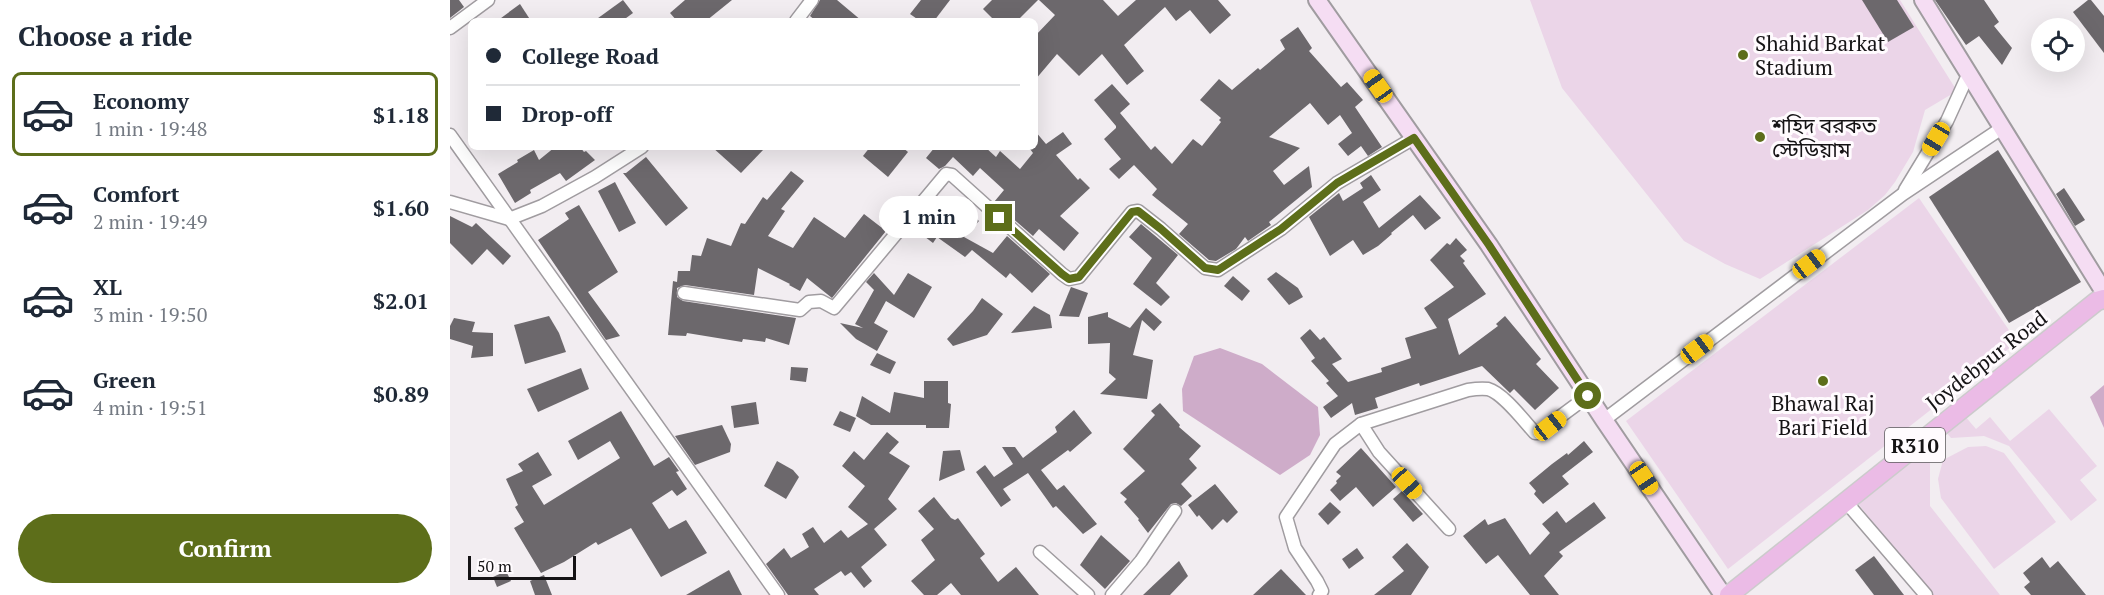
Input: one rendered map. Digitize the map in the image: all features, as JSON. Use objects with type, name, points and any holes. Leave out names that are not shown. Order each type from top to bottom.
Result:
[{"type":"main road","points":[[1317,0],[1489,245],[1723,595]]},
{"type":"main road","points":[[1923,0],[2104,292]]},
{"type":"main road","name":"Joydebpur Road","points":[[1729,595],[2097,301],[2104,299]]},
{"type":"street","points":[[450,28],[488,0]]},
{"type":"street","points":[[798,18],[812,0]]},
{"type":"street","points":[[1903,194],[1947,121],[1968,75]]},
{"type":"street","points":[[1604,420],[1903,194],[2002,128]]},
{"type":"street","points":[[450,135],[778,595]]},
{"type":"street","points":[[684,293],[801,310],[809,302],[821,301],[834,308],[837,307],[858,278],[946,174],[952,176],[1069,279],[1079,277],[1132,212],[1138,211],[1205,268],[1218,270],[1281,229],[1337,183],[1414,138]]},
{"type":"street","points":[[450,202],[509,219],[542,206],[595,177],[637,150]]},
{"type":"street","points":[[1319,595],[1322,591],[1317,581],[1294,548],[1286,518],[1335,444],[1361,424],[1478,388],[1489,389],[1498,394],[1535,433],[1538,433],[1588,396]]},
{"type":"street","points":[[1361,424],[1379,452],[1449,530]]},
{"type":"street","points":[[1846,502],[1926,595]]},
{"type":"street","points":[[1112,595],[1141,561],[1175,511]]},
{"type":"street","points":[[1040,552],[1088,595]]},
{"type":"shaded area","name":"শহিদ বরকত স্টেডিয়াম","points":[[1530,0],[1900,0],[1957,91],[1925,110],[1913,152],[1885,195],[1868,210],[1760,279],[1725,264],[1684,241],[1562,88]]},
{"type":"shaded area","name":"Bhawal Raj Bari Field","points":[[1919,198],[2017,342],[1728,569],[1626,421]]},
{"type":"shaded area","points":[[1220,348],[1262,364],[1318,407],[1320,435],[1310,455],[1280,475],[1183,411],[1182,389],[1194,356]]},
{"type":"shaded area","points":[[2104,385],[2104,428],[2090,397]]},
{"type":"shaded area","points":[[2049,409],[2097,466],[2080,480],[2097,500],[2071,521],[2009,446],[1984,436],[1951,438],[1945,431],[1964,415],[1976,429],[1990,417],[2010,441]]},
{"type":"shaded area","points":[[1934,439],[1940,447],[1930,456],[1930,506],[2000,595],[1931,595],[1856,501]]},
{"type":"shaded area","points":[[1986,446],[2004,453],[2056,522],[1994,569],[1941,498],[1938,479],[1943,460],[1968,447]]},
{"type":"building","points":[[450,0],[459,0],[464,7],[450,18]]},
{"type":"building","points":[[623,0],[633,13],[626,18],[598,18]]},
{"type":"building","points":[[685,0],[732,0],[710,18],[674,18],[670,13]]},
{"type":"building","points":[[820,0],[837,0],[858,18],[812,18],[810,16]]},
{"type":"building","points":[[921,0],[950,0],[936,18],[916,18],[910,14]]},
{"type":"building","points":[[992,0],[1038,0],[1020,18],[992,18],[983,9]]},
{"type":"building","points":[[1039,0],[1103,0],[1118,16],[1136,0],[1218,0],[1231,15],[1210,34],[1190,10],[1176,21],[1165,7],[1124,45],[1144,71],[1127,85],[1102,54],[1079,76],[1057,54],[1038,76],[1038,33],[1055,15]]},
{"type":"building","points":[[1862,0],[1897,0],[1914,27],[1888,42]]},
{"type":"building","points":[[1935,0],[1984,0],[1999,22],[1994,26],[2012,48],[2002,65],[1979,36],[1966,45]]},
{"type":"building","points":[[2091,0],[2104,16],[2104,53],[2085,28],[2085,18],[2078,18],[2073,12]]},
{"type":"building","points":[[520,4],[529,18],[501,18]]},
{"type":"building","points":[[1298,27],[1312,48],[1309,51],[1341,87],[1347,82],[1363,100],[1355,107],[1382,147],[1368,156],[1361,146],[1348,156],[1338,144],[1352,133],[1340,115],[1328,125],[1310,103],[1269,137],[1300,148],[1273,171],[1284,185],[1309,166],[1312,187],[1269,222],[1271,225],[1248,241],[1245,237],[1236,249],[1216,261],[1209,260],[1179,234],[1188,224],[1152,195],[1157,189],[1134,165],[1119,179],[1109,169],[1121,159],[1104,139],[1116,126],[1094,100],[1112,84],[1130,104],[1120,113],[1151,150],[1155,146],[1172,164],[1193,139],[1202,146],[1221,122],[1219,120],[1221,118],[1200,100],[1219,79],[1232,90],[1285,49],[1280,40]]},
{"type":"building","points":[[1063,132],[1072,144],[1056,155],[1078,180],[1080,178],[1090,188],[1060,216],[1079,233],[1064,251],[1039,229],[1033,236],[994,202],[1004,190],[980,168],[973,176],[953,157],[939,169],[926,158],[933,150],[988,150],[996,157],[1000,151],[1020,169],[1033,153],[1031,150],[1038,150],[1038,135],[1046,144]]},
{"type":"building","points":[[534,150],[539,160],[551,150],[582,150],[595,160],[566,181],[560,173],[530,190],[531,193],[515,203],[498,174]]},
{"type":"building","points":[[715,150],[763,150],[741,173]]},
{"type":"building","points":[[868,150],[906,150],[908,152],[888,177],[863,156]]},
{"type":"building","points":[[1998,150],[2081,282],[2009,323],[1929,197]]},
{"type":"building","points":[[646,157],[688,208],[666,226],[623,173]]},
{"type":"building","points":[[791,171],[804,181],[781,209],[785,211],[768,236],[793,248],[814,217],[845,238],[864,214],[886,231],[832,298],[807,278],[800,291],[758,268],[754,295],[685,285],[677,288],[677,297],[683,301],[796,318],[789,345],[766,338],[765,342],[743,339],[742,342],[687,333],[686,336],[668,335],[673,281],[677,282],[678,271],[690,271],[692,255],[701,256],[707,238],[731,246],[741,223],[745,224],[763,197],[767,200]]},
{"type":"building","points":[[1371,175],[1381,190],[1363,202],[1379,228],[1420,195],[1441,218],[1425,230],[1413,215],[1378,246],[1363,255],[1353,240],[1330,256],[1309,217],[1339,193],[1343,201],[1363,188],[1360,183]]},
{"type":"building","points":[[615,182],[636,223],[619,232],[598,191]]},
{"type":"building","points":[[2064,188],[2085,220],[2075,226],[2056,194]]},
{"type":"building","points":[[579,205],[618,272],[588,292],[620,336],[606,340],[538,240],[569,219],[565,213]]},
{"type":"building","points":[[964,207],[979,221],[964,237],[993,253],[1007,236],[1050,274],[1032,293],[1010,273],[1006,278],[972,250],[965,257],[937,237],[933,243],[912,227],[927,209],[947,225]]},
{"type":"building","points":[[450,216],[472,227],[476,223],[511,256],[503,265],[487,249],[472,265],[450,243]]},
{"type":"building","points":[[1141,224],[1178,255],[1156,283],[1170,297],[1161,306],[1133,284],[1152,258],[1129,237]]},
{"type":"building","points":[[1456,238],[1467,250],[1460,256],[1465,261],[1463,263],[1486,294],[1448,319],[1459,355],[1498,326],[1496,324],[1505,316],[1541,359],[1536,364],[1559,388],[1535,410],[1514,389],[1510,393],[1482,366],[1375,398],[1378,408],[1355,415],[1352,403],[1331,418],[1323,407],[1338,396],[1326,383],[1329,381],[1311,361],[1315,358],[1300,338],[1310,329],[1320,340],[1324,337],[1342,359],[1332,364],[1348,382],[1382,372],[1381,368],[1411,358],[1405,338],[1437,328],[1424,308],[1454,287],[1430,260],[1447,243],[1450,245]]},
{"type":"building","points":[[1276,272],[1298,288],[1303,297],[1289,305],[1267,279]]},
{"type":"building","points":[[874,273],[894,295],[908,273],[932,287],[914,318],[886,301],[874,323],[888,331],[877,351],[856,339],[840,323],[863,328],[855,324],[874,290],[866,282]]},
{"type":"building","points":[[1233,276],[1250,291],[1242,301],[1224,286]]},
{"type":"building","points":[[1071,287],[1088,293],[1079,317],[1059,316]]},
{"type":"building","points":[[982,298],[1003,314],[987,335],[953,346],[947,339]]},
{"type":"building","points":[[1034,306],[1050,315],[1052,328],[1011,333]]},
{"type":"building","points":[[1146,308],[1162,322],[1154,331],[1142,320],[1133,355],[1153,360],[1147,399],[1100,394],[1116,379],[1109,373],[1110,343],[1088,344],[1088,317],[1108,312],[1108,317],[1130,328]]},
{"type":"building","points":[[549,316],[566,352],[525,364],[514,325]]},
{"type":"building","points":[[454,318],[475,322],[472,332],[493,333],[493,356],[471,358],[473,346],[450,339],[450,326]]},
{"type":"building","points":[[877,353],[896,362],[890,374],[870,365]]},
{"type":"building","points":[[791,367],[808,368],[806,382],[790,380]]},
{"type":"building","points":[[581,368],[589,389],[538,412],[527,389]]},
{"type":"building","points":[[924,381],[948,381],[948,403],[951,404],[949,428],[926,428],[926,425],[871,425],[856,416],[862,396],[890,413],[894,392],[924,398]]},
{"type":"building","points":[[756,402],[759,424],[734,428],[731,406]]},
{"type":"building","points":[[1160,403],[1180,425],[1179,427],[1201,446],[1189,459],[1197,468],[1181,484],[1192,496],[1181,506],[1176,503],[1171,504],[1148,533],[1124,502],[1127,499],[1120,493],[1145,471],[1123,449],[1155,415],[1151,411]]},
{"type":"building","points":[[1074,410],[1092,433],[1070,452],[1068,450],[1041,470],[1057,490],[1064,485],[1097,524],[1083,534],[1056,506],[1053,508],[1028,473],[1003,489],[1011,500],[1001,507],[976,472],[985,465],[994,477],[1013,464],[1002,447],[1015,447],[1023,458],[1057,432],[1055,427]]},
{"type":"building","points":[[621,411],[654,466],[669,457],[679,471],[676,472],[687,489],[677,496],[672,490],[652,503],[669,529],[686,520],[707,553],[661,577],[631,528],[598,545],[596,542],[541,573],[514,528],[524,522],[515,507],[518,505],[506,479],[523,471],[518,464],[538,452],[552,475],[532,486],[544,505],[620,458],[610,441],[578,460],[568,441]]},
{"type":"building","points":[[840,411],[856,418],[850,432],[833,425]]},
{"type":"building","points":[[722,425],[731,444],[730,452],[695,465],[675,436]]},
{"type":"building","points":[[887,432],[899,442],[889,453],[910,466],[888,499],[897,509],[874,529],[887,545],[861,567],[872,581],[864,588],[851,572],[845,576],[841,571],[814,589],[819,595],[788,595],[766,564],[784,548],[791,558],[809,547],[802,534],[813,527],[824,543],[841,530],[848,538],[868,524],[848,507],[865,486],[842,466],[854,451],[864,460]]},
{"type":"building","points":[[1584,441],[1593,452],[1562,476],[1569,484],[1543,504],[1534,494],[1536,491],[1529,483]]},
{"type":"building","points":[[1361,448],[1396,487],[1373,507],[1356,487],[1340,501],[1330,490],[1341,476],[1336,472]]},
{"type":"building","points":[[960,450],[965,470],[939,481],[943,451]]},
{"type":"building","points":[[777,461],[793,470],[799,477],[786,499],[764,486]]},
{"type":"building","points":[[1215,484],[1238,512],[1227,523],[1223,519],[1212,530],[1199,515],[1197,517],[1188,505]]},
{"type":"building","points":[[1402,491],[1423,514],[1413,522],[1393,499]]},
{"type":"building","points":[[934,497],[951,518],[955,520],[958,518],[985,554],[980,558],[998,582],[1016,567],[1039,595],[961,595],[951,583],[937,595],[924,595],[911,581],[935,560],[921,540],[934,529],[918,511]]},
{"type":"building","points":[[1330,502],[1341,512],[1328,525],[1318,514]]},
{"type":"building","points":[[1594,502],[1606,518],[1559,552],[1563,556],[1544,576],[1559,595],[1530,595],[1498,555],[1486,564],[1463,536],[1485,519],[1488,525],[1505,518],[1530,555],[1550,533],[1542,524],[1557,511],[1566,523]]},
{"type":"building","points":[[1101,535],[1130,561],[1105,589],[1080,565]]},
{"type":"building","points":[[1407,543],[1429,567],[1411,595],[1374,595],[1404,571],[1392,557]]},
{"type":"building","points":[[1357,548],[1364,558],[1349,569],[1342,559]]},
{"type":"building","points":[[1874,556],[1904,595],[1874,595],[1855,570]]},
{"type":"building","points":[[2042,557],[2050,568],[2058,561],[2086,595],[2031,595],[2024,587],[2030,582],[2023,573]]},
{"type":"building","points":[[1179,561],[1188,576],[1170,595],[1143,595]]},
{"type":"building","points":[[1281,569],[1306,595],[1253,595]]},
{"type":"building","points":[[729,570],[742,595],[686,595]]},
{"type":"building","points":[[506,571],[511,581],[497,587],[493,577]]},
{"type":"building","points":[[544,575],[552,595],[535,595],[530,581]]},
{"type":"place","name":"Shahid Barkat Stadium","points":[[1743,55]]},
{"type":"place","name":"শহিদ বরকত স্টেডিয়াম","points":[[1760,137]]},
{"type":"place","name":"Bhawal Raj Bari Field","points":[[1823,381]]},
{"type":"route","points":[[999,218],[1069,279],[1079,277],[1132,212],[1138,211],[1205,268],[1213,271],[1230,263],[1281,229],[1337,183],[1414,138],[1489,245],[1588,396]]}]
